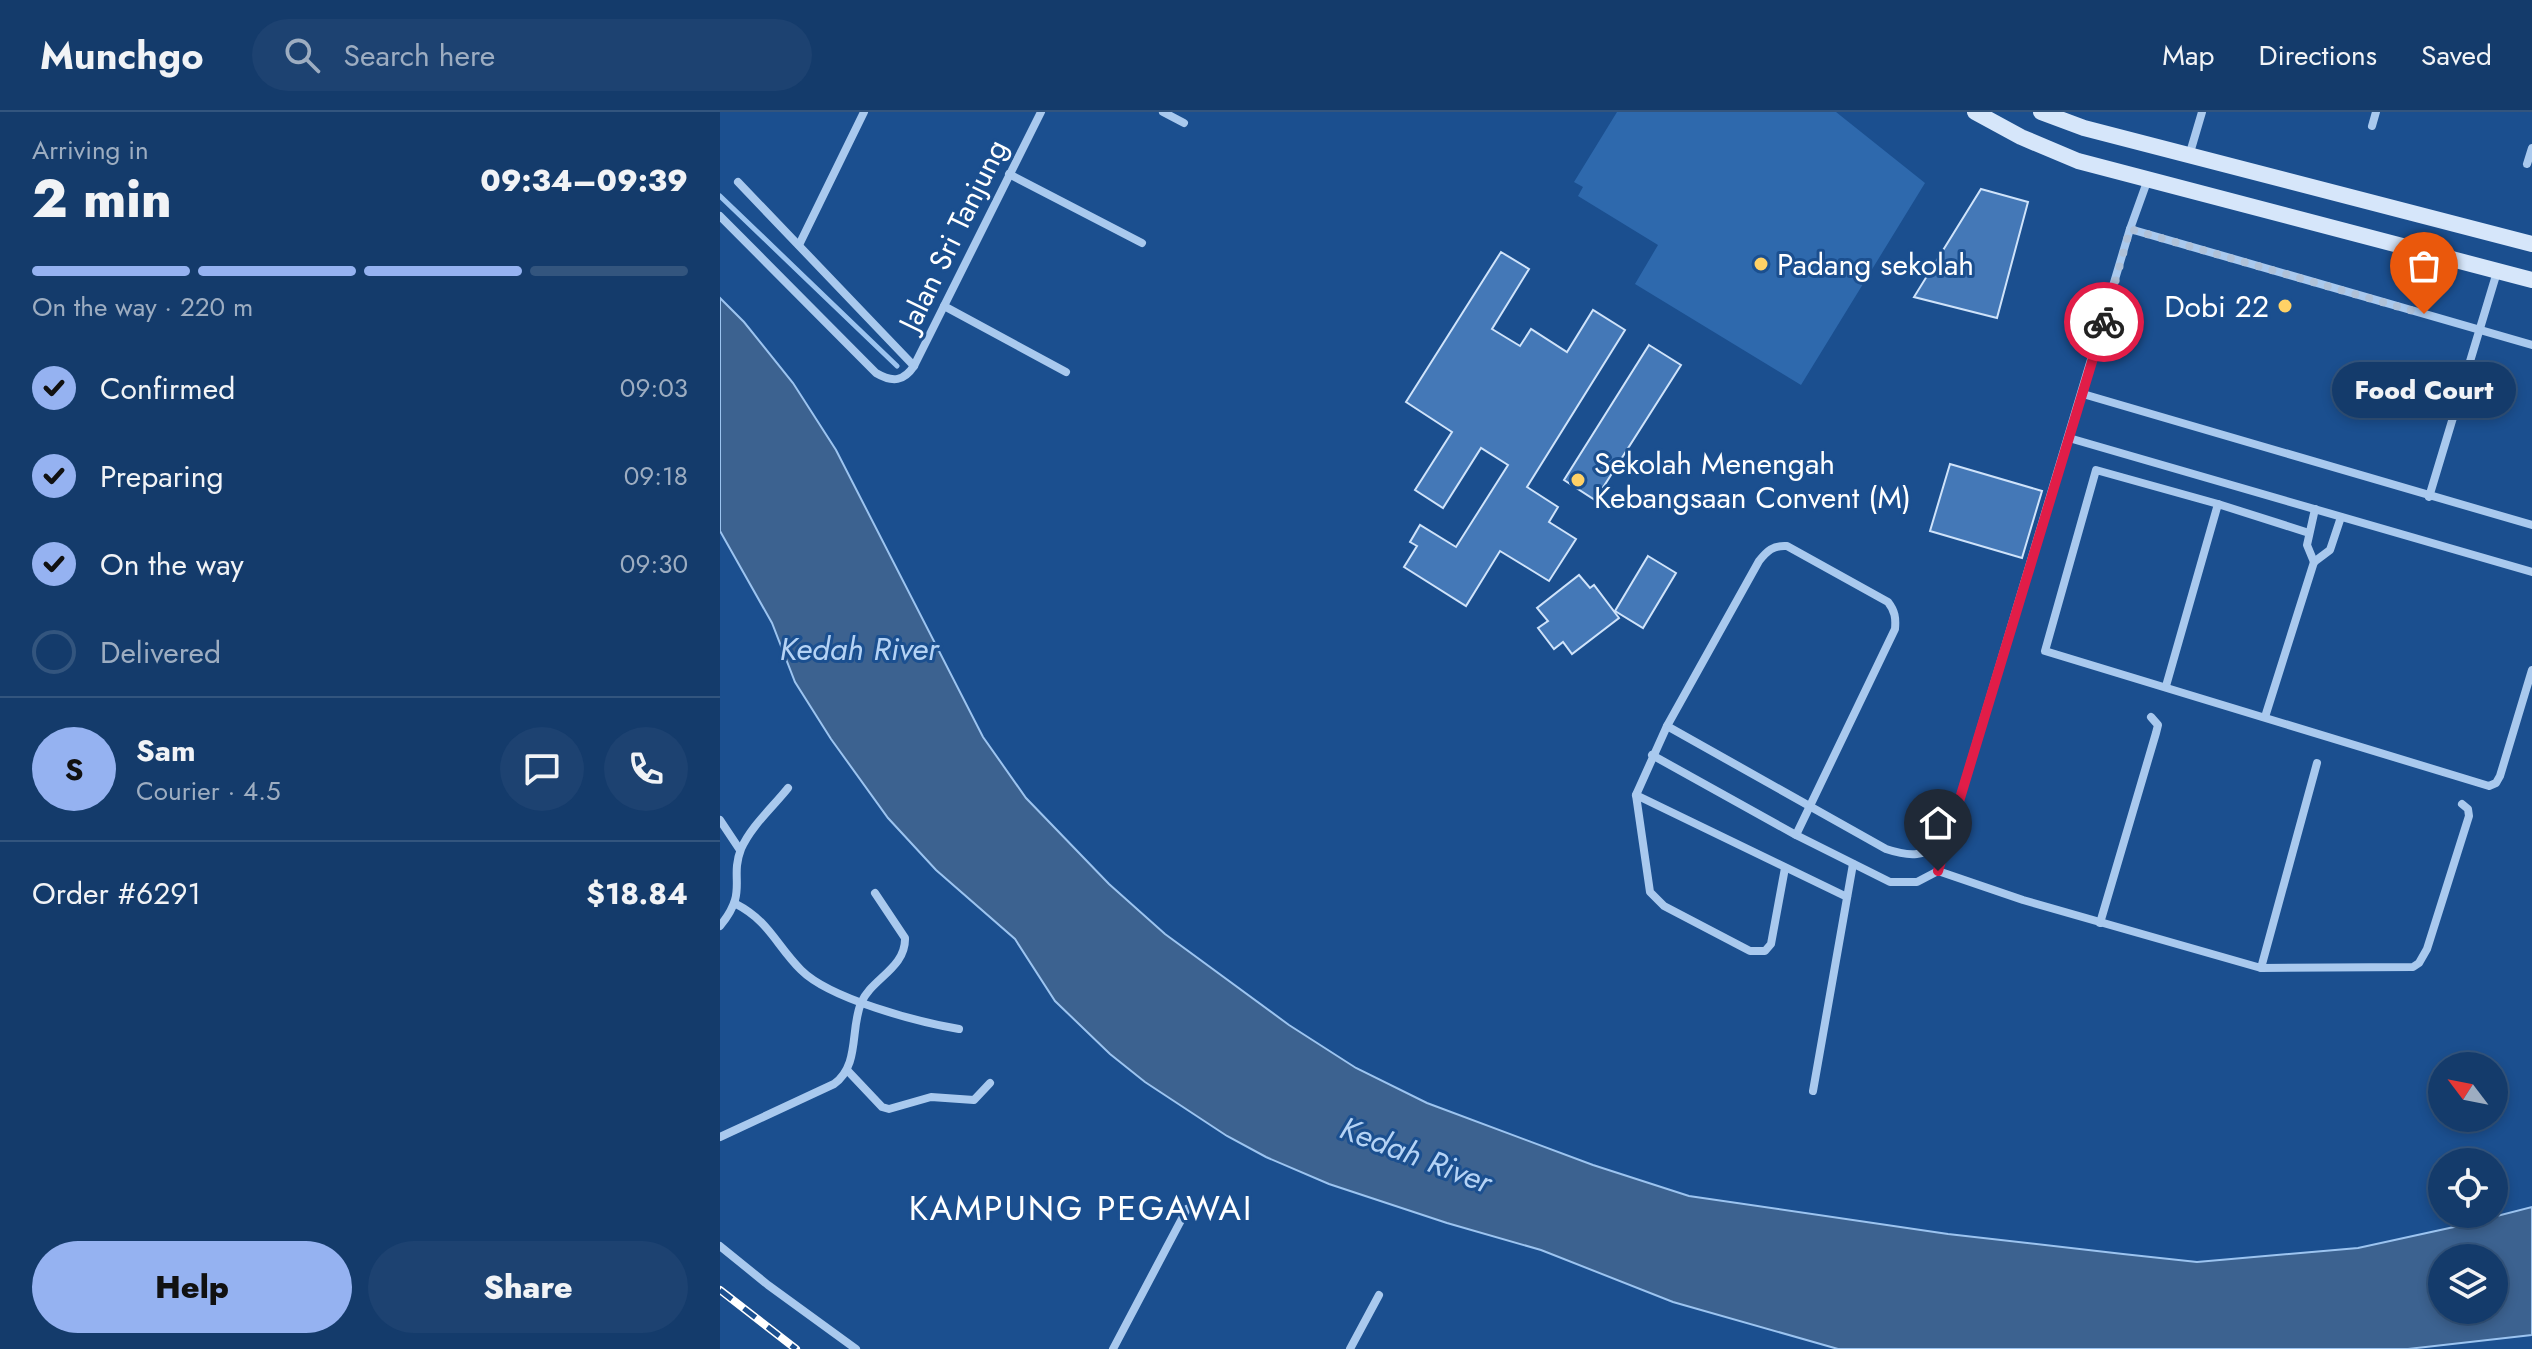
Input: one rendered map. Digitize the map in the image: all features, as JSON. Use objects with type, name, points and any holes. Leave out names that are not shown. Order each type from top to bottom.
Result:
[{"type":"main road","points":[[1975,112],[2021,137],[2078,161],[2532,280]]},
{"type":"main road","points":[[2041,112],[2084,128],[2532,244]]},
{"type":"street","points":[[799,245],[864,112]]},
{"type":"street","name":"Jalan Sri Tanjung","points":[[738,182],[914,366],[1041,112]]},
{"type":"street","points":[[1163,112],[1184,123]]},
{"type":"street","points":[[2189,156],[2202,112]]},
{"type":"street","points":[[2372,126],[2376,112]]},
{"type":"street","points":[[2527,164],[2532,148]]},
{"type":"street","points":[[1009,174],[1142,243]]},
{"type":"street","points":[[1938,871],[2130,229],[2148,179]]},
{"type":"street","points":[[720,216],[876,373],[893,380],[902,379],[914,366]]},
{"type":"street","points":[[2130,229],[2532,345]]},
{"type":"street","points":[[2429,497],[2497,271]]},
{"type":"street","points":[[944,306],[1066,372]]},
{"type":"street","points":[[2083,394],[2532,525]]},
{"type":"street","points":[[2069,438],[2532,572]]},
{"type":"street","points":[[2309,533],[2096,470],[2045,651],[2489,786],[2496,783],[2500,776],[2532,670]]},
{"type":"street","points":[[2166,686],[2218,504]]},
{"type":"street","points":[[2314,562],[2307,545],[2315,509]]},
{"type":"street","points":[[2265,717],[2314,562],[2330,550],[2341,517]]},
{"type":"street","points":[[1785,868],[1771,944],[1765,951],[1750,951],[1664,906],[1650,892],[1646,882],[1636,795],[1667,726],[1759,561],[1767,550],[1777,545],[1787,546],[1888,602],[1894,609],[1895,629],[1796,835]]},
{"type":"street","points":[[2100,923],[2158,725],[2151,717]]},
{"type":"street","points":[[1667,726],[1886,849],[1907,856],[1923,854],[1946,844]]},
{"type":"street","points":[[1652,755],[1796,835],[1896,883],[1917,882],[1938,871],[2100,923],[2261,968],[2413,967],[2419,963],[2427,949],[2469,816],[2468,809],[2462,804]]},
{"type":"street","points":[[2261,968],[2317,763]]},
{"type":"street","points":[[720,926],[736,904],[740,850],[788,788]]},
{"type":"street","points":[[1636,795],[1847,897]]},
{"type":"street","points":[[720,820],[740,850]]},
{"type":"street","points":[[1813,1091],[1853,864]]},
{"type":"street","points":[[720,1137],[834,1084],[847,1070],[862,1001],[892,968],[906,943],[875,893]]},
{"type":"street","points":[[736,904],[757,916],[811,978],[921,1023],[959,1029]]},
{"type":"street","points":[[847,1070],[882,1107],[889,1109],[931,1097],[974,1100],[990,1083]]},
{"type":"street","points":[[1113,1349],[1187,1209]]},
{"type":"street","points":[[720,1246],[856,1349]]},
{"type":"street","points":[[1350,1349],[1379,1295]]},
{"type":"shaded area","name":"Padang sekolah","points":[[1617,112],[1836,112],[1925,183],[1801,385],[1635,284],[1658,245],[1578,196],[1583,187],[1574,182]]},
{"type":"water","name":"Kedah River","points":[[720,298],[744,322],[793,383],[836,450],[983,737],[1026,798],[1109,884],[1165,934],[1289,1025],[1356,1068],[1427,1103],[1593,1165],[1689,1196],[1948,1234],[2197,1262],[2358,1248],[2449,1228],[2508,1228],[2508,1213],[2532,1207],[2532,1335],[2408,1349],[1838,1349],[1673,1302],[1541,1250],[1329,1184],[1227,1136],[1145,1082],[1110,1054],[1055,1001],[1015,939],[936,870],[888,818],[831,739],[795,682],[772,623],[720,531]]},
{"type":"building","points":[[1981,189],[2028,202],[1997,318],[1914,297]]},
{"type":"building","points":[[1501,252],[1529,269],[1492,329],[1520,346],[1531,329],[1567,352],[1593,310],[1625,330],[1527,487],[1558,507],[1549,522],[1576,539],[1549,581],[1500,551],[1466,606],[1404,567],[1417,546],[1410,542],[1420,525],[1456,547],[1508,465],[1481,448],[1443,508],[1415,490],[1452,432],[1406,402]]},
{"type":"building","points":[[1649,345],[1681,365],[1595,500],[1564,480]]},
{"type":"building","points":[[1950,464],[2042,491],[2022,558],[1930,531]]},
{"type":"building","points":[[1648,556],[1676,573],[1643,628],[1615,611]]},
{"type":"building","points":[[1579,575],[1590,588],[1594,585],[1619,618],[1572,654],[1563,642],[1554,649],[1538,628],[1548,621],[1537,608]]},
{"type":"waterway","points":[[720,196],[897,366]]},
{"type":"railway","points":[[720,1290],[796,1349]]},
{"type":"way so far","points":[[2104,322],[2130,229],[2424,314]]},
{"type":"place","name":"Padang sekolah","points":[[1761,264]]},
{"type":"place","name":"Dobi 22","points":[[2285,306]]},
{"type":"place","name":"Food Court","points":[[2424,314]]},
{"type":"place","name":"Sekolah Menengah Kebangsaan Convent (M)","points":[[1578,480]]},
{"type":"district","name":"KAMPUNG PEGAWAI","points":[[1081,1208]]},
{"type":"route","points":[[1938,871],[2104,322]]}]
